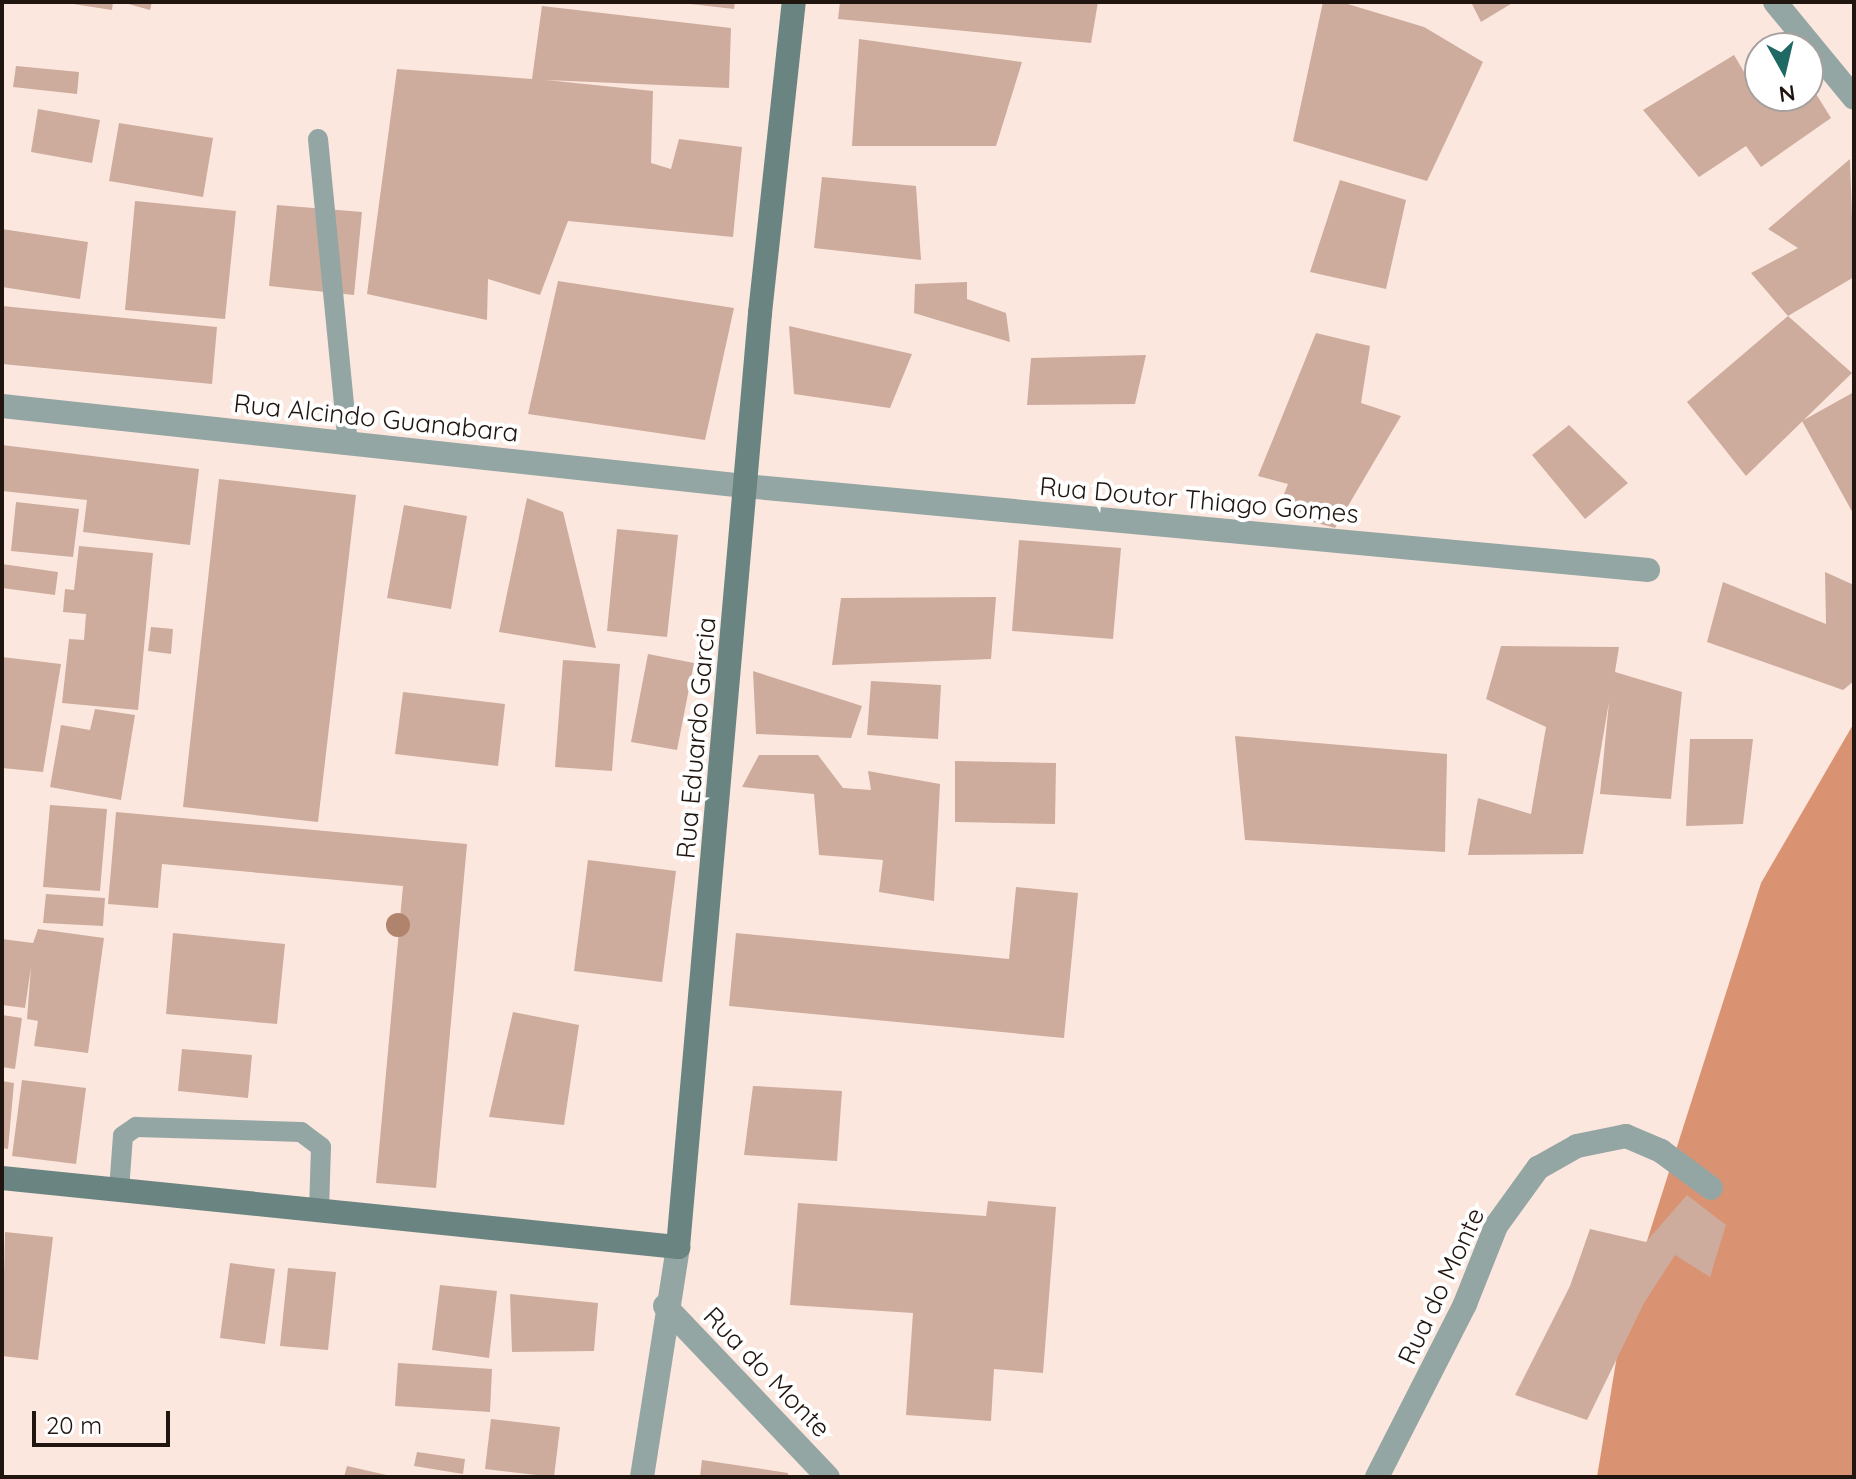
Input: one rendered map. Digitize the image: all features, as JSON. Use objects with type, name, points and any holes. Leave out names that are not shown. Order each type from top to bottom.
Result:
[{"type":"main road","name":"Rua Eduardo Garcia","points":[[678,1247],[745,486],[794,2]]},
{"type":"main road","points":[[2,1178],[678,1247]]},
{"type":"street","points":[[1775,2],[1854,98]]},
{"type":"street","name":"Rua Alcindo Guanabara","points":[[2,406],[745,486]]},
{"type":"street","name":"Rua Doutor Thiago Gomes","points":[[745,486],[1648,570]]},
{"type":"street","name":"Rua do Monte","points":[[1377,1477],[1465,1304],[1496,1226],[1538,1168],[1577,1146],[1626,1136],[1661,1151],[1711,1188]]},
{"type":"street","name":"Rua Eduardo Garcia","points":[[642,1477],[665,1306],[678,1247]]},
{"type":"street","name":"Rua do Monte","points":[[665,1306],[828,1477]]},
{"type":"lane","points":[[318,139],[348,443]]},
{"type":"lane","points":[[119,1190],[123,1136],[136,1127],[301,1132],[321,1147],[319,1210]]},
{"type":"shaded area","points":[[1854,723],[1854,1477],[1597,1477],[1624,1313],[1761,883]]},
{"type":"building","points":[[60,2],[113,2],[112,10]]},
{"type":"building","points":[[121,2],[152,2],[150,10]]},
{"type":"building","points":[[673,2],[735,2],[734,9]]},
{"type":"building","points":[[840,2],[1098,2],[1091,43],[838,19]]},
{"type":"building","points":[[1323,2],[1341,2],[1424,27],[1483,62],[1427,181],[1293,141]]},
{"type":"building","points":[[1471,2],[1514,2],[1481,22]]},
{"type":"building","points":[[542,6],[731,28],[729,88],[546,80],[653,91],[651,163],[671,169],[679,139],[742,147],[733,237],[568,221],[540,295],[488,279],[487,320],[367,294],[397,69],[532,79]]},
{"type":"building","points":[[859,39],[1022,62],[996,146],[852,146]]},
{"type":"building","points":[[1734,55],[1744,72],[1744,112],[1824,112],[1824,107],[1831,118],[1761,167],[1746,146],[1699,177],[1643,110]]},
{"type":"building","points":[[16,66],[79,72],[77,94],[13,87]]},
{"type":"building","points":[[38,109],[100,120],[92,163],[31,152]]},
{"type":"building","points":[[119,123],[213,138],[203,197],[109,181]]},
{"type":"building","points":[[1850,159],[1854,277],[1788,316],[1751,273],[1798,248],[1768,229]]},
{"type":"building","points":[[822,177],[916,186],[921,260],[814,248]]},
{"type":"building","points":[[1340,180],[1406,200],[1386,289],[1310,272]]},
{"type":"building","points":[[135,201],[236,211],[225,319],[125,310]]},
{"type":"building","points":[[277,205],[362,212],[354,295],[269,286]]},
{"type":"building","points":[[2,229],[88,242],[80,299],[2,287]]},
{"type":"building","points":[[558,281],[734,308],[705,440],[528,414]]},
{"type":"building","points":[[967,282],[967,299],[1006,313],[1010,342],[914,313],[915,284]]},
{"type":"building","points":[[2,306],[217,327],[212,384],[2,364]]},
{"type":"building","points":[[1788,316],[1852,373],[1746,476],[1687,402]]},
{"type":"building","points":[[789,326],[912,354],[890,408],[794,394]]},
{"type":"building","points":[[1316,333],[1370,346],[1361,403],[1401,416],[1335,528],[1277,512],[1288,484],[1258,476]]},
{"type":"building","points":[[1146,355],[1135,404],[1027,405],[1031,358]]},
{"type":"building","points":[[1854,392],[1854,515],[1802,421]]},
{"type":"building","points":[[1569,425],[1628,483],[1585,519],[1532,455]]},
{"type":"building","points":[[2,445],[199,469],[190,545],[83,532],[87,500],[2,491]]},
{"type":"building","points":[[219,479],[356,495],[318,822],[183,807]]},
{"type":"building","points":[[527,498],[563,512],[596,648],[499,632]]},
{"type":"building","points":[[16,502],[79,509],[73,557],[11,551]]},
{"type":"building","points":[[404,505],[467,516],[451,609],[387,598]]},
{"type":"building","points":[[617,529],[678,535],[667,637],[607,631]]},
{"type":"building","points":[[1019,540],[1121,548],[1113,639],[1012,631]]},
{"type":"building","points":[[79,546],[153,553],[138,710],[62,703],[69,639],[84,640],[86,614],[63,612],[65,589],[74,590]]},
{"type":"building","points":[[2,564],[58,572],[55,595],[2,588]]},
{"type":"building","points":[[1825,572],[1854,585],[1854,681],[1843,690],[1707,642],[1723,582],[1826,624]]},
{"type":"building","points":[[996,597],[991,659],[832,665],[841,598]]},
{"type":"building","points":[[151,627],[173,629],[171,654],[148,651]]},
{"type":"building","points":[[1501,646],[1619,647],[1615,672],[1682,692],[1671,799],[1600,794],[1609,702],[1583,854],[1468,855],[1478,798],[1531,814],[1546,727],[1486,699]]},
{"type":"building","points":[[648,654],[694,663],[677,750],[631,742]]},
{"type":"building","points":[[2,657],[61,664],[43,772],[2,768]]},
{"type":"building","points":[[563,660],[620,664],[612,771],[555,767]]},
{"type":"building","points":[[753,671],[862,706],[851,738],[756,734]]},
{"type":"building","points":[[871,681],[941,685],[938,739],[867,735]]},
{"type":"building","points":[[403,692],[505,704],[498,766],[395,754]]},
{"type":"building","points":[[95,709],[135,715],[121,800],[50,787],[61,725],[90,730]]},
{"type":"building","points":[[1235,736],[1447,754],[1445,852],[1245,840]]},
{"type":"building","points":[[1690,739],[1753,739],[1743,824],[1686,826]]},
{"type":"building","points":[[759,755],[818,755],[843,788],[871,790],[868,771],[940,784],[934,901],[879,892],[883,860],[819,855],[814,794],[742,787]]},
{"type":"building","points":[[955,761],[1056,763],[1055,824],[955,822]]},
{"type":"building","points":[[50,805],[107,809],[100,891],[43,887]]},
{"type":"building","points":[[116,812],[467,844],[436,1188],[376,1183],[403,886],[162,864],[158,908],[108,904]]},
{"type":"building","points":[[588,860],[676,871],[662,982],[574,971]]},
{"type":"building","points":[[1016,887],[1078,893],[1064,1038],[729,1006],[736,933],[1009,959]]},
{"type":"building","points":[[46,894],[105,898],[103,926],[43,923]]},
{"type":"building","points":[[38,929],[104,938],[88,1053],[34,1046],[38,1021],[27,1019],[31,967],[25,1008],[2,1005],[2,939],[33,943]]},
{"type":"building","points":[[173,933],[285,944],[277,1024],[166,1014]]},
{"type":"building","points":[[513,1012],[579,1025],[564,1125],[489,1117]]},
{"type":"building","points":[[2,1015],[22,1018],[15,1069],[2,1067]]},
{"type":"building","points":[[182,1049],[252,1055],[248,1098],[178,1091]]},
{"type":"building","points":[[22,1080],[86,1088],[76,1164],[12,1156]]},
{"type":"building","points":[[2,1081],[14,1083],[8,1149],[2,1148]]},
{"type":"building","points":[[753,1086],[842,1091],[837,1161],[744,1155]]},
{"type":"building","points":[[1687,1195],[1726,1225],[1710,1277],[1675,1255],[1644,1303],[1587,1420],[1515,1395],[1570,1286],[1590,1229],[1646,1242]]},
{"type":"building","points":[[988,1201],[1056,1207],[1043,1373],[994,1369],[991,1421],[906,1415],[913,1313],[790,1305],[798,1203],[986,1216]]},
{"type":"building","points":[[5,1232],[53,1237],[38,1360],[2,1356]]},
{"type":"building","points":[[230,1263],[275,1269],[265,1344],[220,1338]]},
{"type":"building","points":[[288,1268],[336,1272],[328,1350],[280,1346]]},
{"type":"building","points":[[440,1285],[497,1291],[489,1358],[432,1350]]},
{"type":"building","points":[[510,1294],[598,1303],[594,1351],[512,1352]]},
{"type":"building","points":[[398,1363],[492,1369],[490,1412],[395,1406]]},
{"type":"building","points":[[491,1419],[560,1427],[554,1477],[485,1469]]},
{"type":"building","points":[[417,1452],[465,1459],[463,1474],[414,1466]]},
{"type":"building","points":[[702,1460],[788,1473],[788,1477],[700,1477]]},
{"type":"building","points":[[347,1466],[391,1476],[391,1477],[344,1477]]}]
